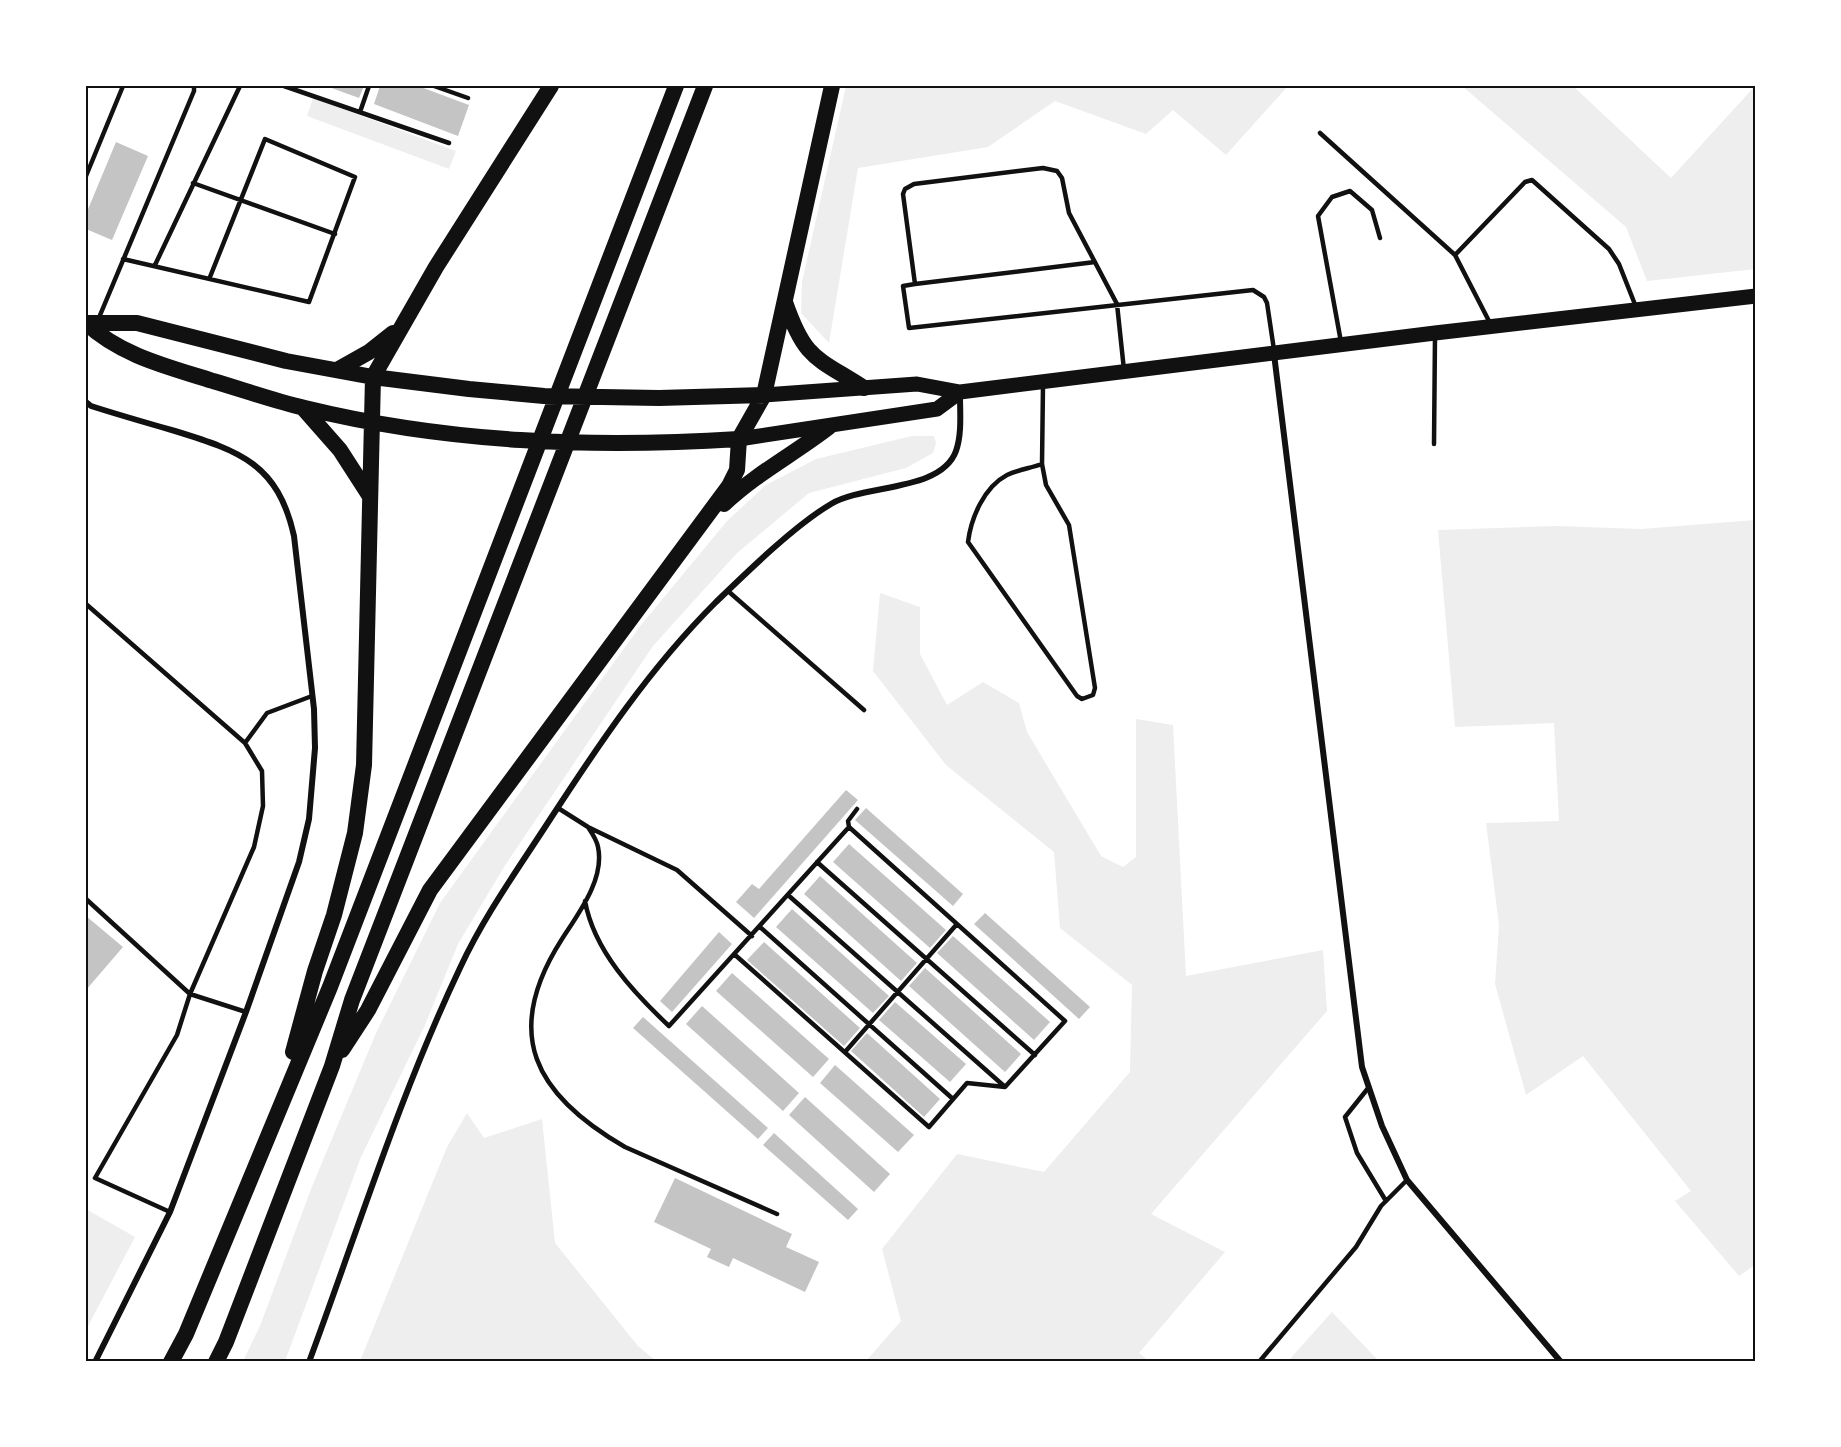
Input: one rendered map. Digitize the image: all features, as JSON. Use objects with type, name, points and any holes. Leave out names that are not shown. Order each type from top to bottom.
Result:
[{"type":"highway","points":[[275,1119],[315,971],[334,915],[355,833],[364,765],[373,377],[401,327],[551,86]]},
{"type":"highway","points":[[171,1362],[186,1334],[330,987],[675,86]]},
{"type":"highway","points":[[216,1362],[226,1342],[332,1066],[352,999],[705,86]]},
{"type":"highway","points":[[332,1066],[368,1010],[430,890],[697,529],[737,470],[739,439],[764,395],[832,86]]},
{"type":"highway","points":[[785,302],[802,344],[813,357],[864,388]]},
{"type":"highway","points":[[88,323],[137,323],[236,349],[337,370],[469,389],[544,396],[659,398],[764,395]]},
{"type":"highway","points":[[88,323],[117,347],[143,358],[303,408],[371,423],[467,437],[530,442],[659,444],[739,439]]},
{"type":"highway","points":[[337,370],[369,352],[401,327]]},
{"type":"highway","points":[[303,408],[340,450],[369,496]]},
{"type":"highway","points":[[697,529],[754,477],[796,452],[829,427]]},
{"type":"main road","points":[[764,395],[917,384],[960,392],[1491,326],[1755,296]]},
{"type":"main road","points":[[739,439],[937,409],[960,392]]},
{"type":"street","points":[[1274,353],[1362,1066],[1382,1126],[1407,1180],[1561,1362]]},
{"type":"street","points":[[309,1362],[440,1011],[478,933],[558,808],[642,685],[680,640],[728,591],[814,515],[835,501],[913,482],[934,474],[947,465],[956,454],[958,443],[960,392]]},
{"type":"street","points":[[86,402],[219,444],[242,454],[262,471],[279,492],[289,513],[294,536],[312,696],[315,748],[309,819],[287,899],[170,1212],[95,1362]]},
{"type":"lane","points":[[86,176],[123,86]]},
{"type":"lane","points":[[88,323],[123,259],[194,91],[194,86]]},
{"type":"lane","points":[[155,265],[240,86]]},
{"type":"lane","points":[[284,86],[449,143]]},
{"type":"lane","points":[[360,112],[369,86]]},
{"type":"lane","points":[[434,86],[468,98]]},
{"type":"lane","points":[[1320,133],[1455,255],[1491,326]]},
{"type":"lane","points":[[123,259],[210,277],[309,302],[354,177],[265,139],[210,277]]},
{"type":"lane","points":[[915,284],[902,199],[905,189],[914,184],[1051,168],[1061,175],[1069,213],[1117,304],[1124,373]]},
{"type":"lane","points":[[1455,255],[1525,182],[1532,180],[1609,249],[1619,264],[1637,309]]},
{"type":"lane","points":[[193,183],[239,202],[335,234]]},
{"type":"lane","points":[[1342,344],[1318,216],[1332,197],[1350,191],[1372,210],[1380,238]]},
{"type":"lane","points":[[1095,262],[903,286],[909,328],[1253,290],[1264,297],[1267,303],[1274,353]]},
{"type":"lane","points":[[1434,444],[1435,333]]},
{"type":"lane","points":[[1042,464],[1006,476],[989,490],[976,512],[969,542],[1077,696],[1082,699],[1093,695],[1095,688],[1069,525],[1046,485],[1042,464],[1043,382]]},
{"type":"lane","points":[[728,591],[864,710]]},
{"type":"lane","points":[[86,604],[245,743],[262,771],[263,806],[254,847],[190,994],[177,1035],[95,1178],[170,1212]]},
{"type":"lane","points":[[245,743],[267,713],[312,696]]},
{"type":"lane","points":[[558,808],[588,827],[677,870],[752,936]]},
{"type":"lane","points":[[857,809],[848,821],[849,827],[1065,1021],[1005,1088]]},
{"type":"lane","points":[[588,827],[598,847],[599,856],[595,877],[585,902],[559,944],[536,992],[531,1031],[542,1073],[565,1104],[603,1134],[625,1147],[777,1214]]},
{"type":"lane","points":[[585,902],[592,926],[627,985],[669,1026],[849,827]]},
{"type":"lane","points":[[817,862],[1035,1055]]},
{"type":"lane","points":[[788,895],[1005,1088]]},
{"type":"lane","points":[[86,899],[190,994],[246,1012]]},
{"type":"lane","points":[[845,1052],[957,924]]},
{"type":"lane","points":[[760,927],[953,1099]]},
{"type":"lane","points":[[734,954],[929,1127],[967,1083],[1005,1088]]},
{"type":"lane","points":[[1369,1087],[1345,1117],[1357,1153],[1386,1201]]},
{"type":"lane","points":[[1259,1362],[1356,1247],[1386,1201],[1407,1180]]},
{"type":"shaded area","points":[[846,86],[1288,86],[1226,155],[1173,110],[1146,134],[1055,101],[988,147],[858,168],[829,343],[801,313],[802,282]]},
{"type":"shaded area","points":[[1462,86],[1573,86],[1671,178],[1755,86],[1755,269],[1647,281],[1626,227]]},
{"type":"shaded area","points":[[313,98],[456,151],[449,169],[307,116]]},
{"type":"shaded area","points":[[912,436],[934,436],[936,443],[933,453],[906,468],[809,493],[736,554],[653,646],[504,867],[458,944],[425,1025],[361,1157],[285,1361],[243,1361],[260,1326],[311,1189],[376,1033],[440,903],[641,625],[727,521],[766,485],[816,459]]},
{"type":"shaded area","points":[[1755,520],[1756,1264],[1739,1276],[1675,1201],[1691,1191],[1583,1056],[1526,1095],[1495,984],[1499,925],[1486,823],[1559,821],[1554,723],[1455,727],[1438,530],[1557,526],[1641,529]]},
{"type":"shaded area","points":[[880,593],[920,607],[920,654],[947,705],[983,682],[1019,703],[1027,732],[1101,856],[1123,867],[1136,857],[1136,719],[1173,725],[1186,976],[1323,950],[1327,1011],[1151,1214],[1225,1252],[1139,1353],[1149,1361],[866,1361],[901,1321],[882,1249],[957,1154],[1044,1172],[1130,1072],[1132,985],[1060,928],[1054,852],[946,765],[873,671]]},
{"type":"shaded area","points":[[467,1113],[484,1138],[542,1119],[555,1243],[638,1346],[656,1361],[360,1361],[447,1147]]},
{"type":"shaded area","points":[[86,1209],[135,1237],[86,1330]]},
{"type":"shaded area","points":[[1332,1312],[1375,1357],[1379,1361],[1288,1361]]},
{"type":"building","points":[[326,86],[364,86],[359,98]]},
{"type":"building","points":[[380,86],[418,86],[469,105],[458,136],[374,104]]},
{"type":"building","points":[[116,142],[148,156],[112,240],[86,229],[86,214]]},
{"type":"building","points":[[846,790],[858,800],[754,918],[736,902],[752,884],[759,889]]},
{"type":"building","points":[[866,808],[963,894],[953,906],[855,820]]},
{"type":"building","points":[[849,844],[946,930],[930,948],[833,862]]},
{"type":"building","points":[[820,876],[917,963],[901,981],[804,894]]},
{"type":"building","points":[[792,909],[889,996],[873,1013],[776,927]]},
{"type":"building","points":[[985,913],[1090,1007],[1079,1019],[974,924]]},
{"type":"building","points":[[86,916],[123,947],[86,990]]},
{"type":"building","points":[[719,932],[732,944],[672,1012],[660,1001]]},
{"type":"building","points":[[953,936],[1050,1022],[1034,1040],[937,953]]},
{"type":"building","points":[[764,942],[860,1028],[844,1046],[747,960]]},
{"type":"building","points":[[925,968],[1021,1054],[1005,1072],[909,986]]},
{"type":"building","points":[[732,973],[829,1059],[813,1077],[716,991]]},
{"type":"building","points":[[895,1002],[966,1064],[950,1082],[879,1020]]},
{"type":"building","points":[[702,1006],[799,1093],[783,1111],[686,1024]]},
{"type":"building","points":[[643,1017],[768,1128],[758,1139],[633,1028]]},
{"type":"building","points":[[867,1033],[940,1099],[924,1117],[851,1051]]},
{"type":"building","points":[[835,1065],[914,1135],[898,1152],[820,1083]]},
{"type":"building","points":[[805,1097],[890,1174],[874,1192],[789,1115]]},
{"type":"building","points":[[774,1133],[858,1209],[848,1220],[763,1145]]},
{"type":"building","points":[[675,1178],[792,1234],[786,1247],[819,1262],[805,1292],[733,1258],[729,1267],[707,1257],[711,1249],[654,1222]]}]
